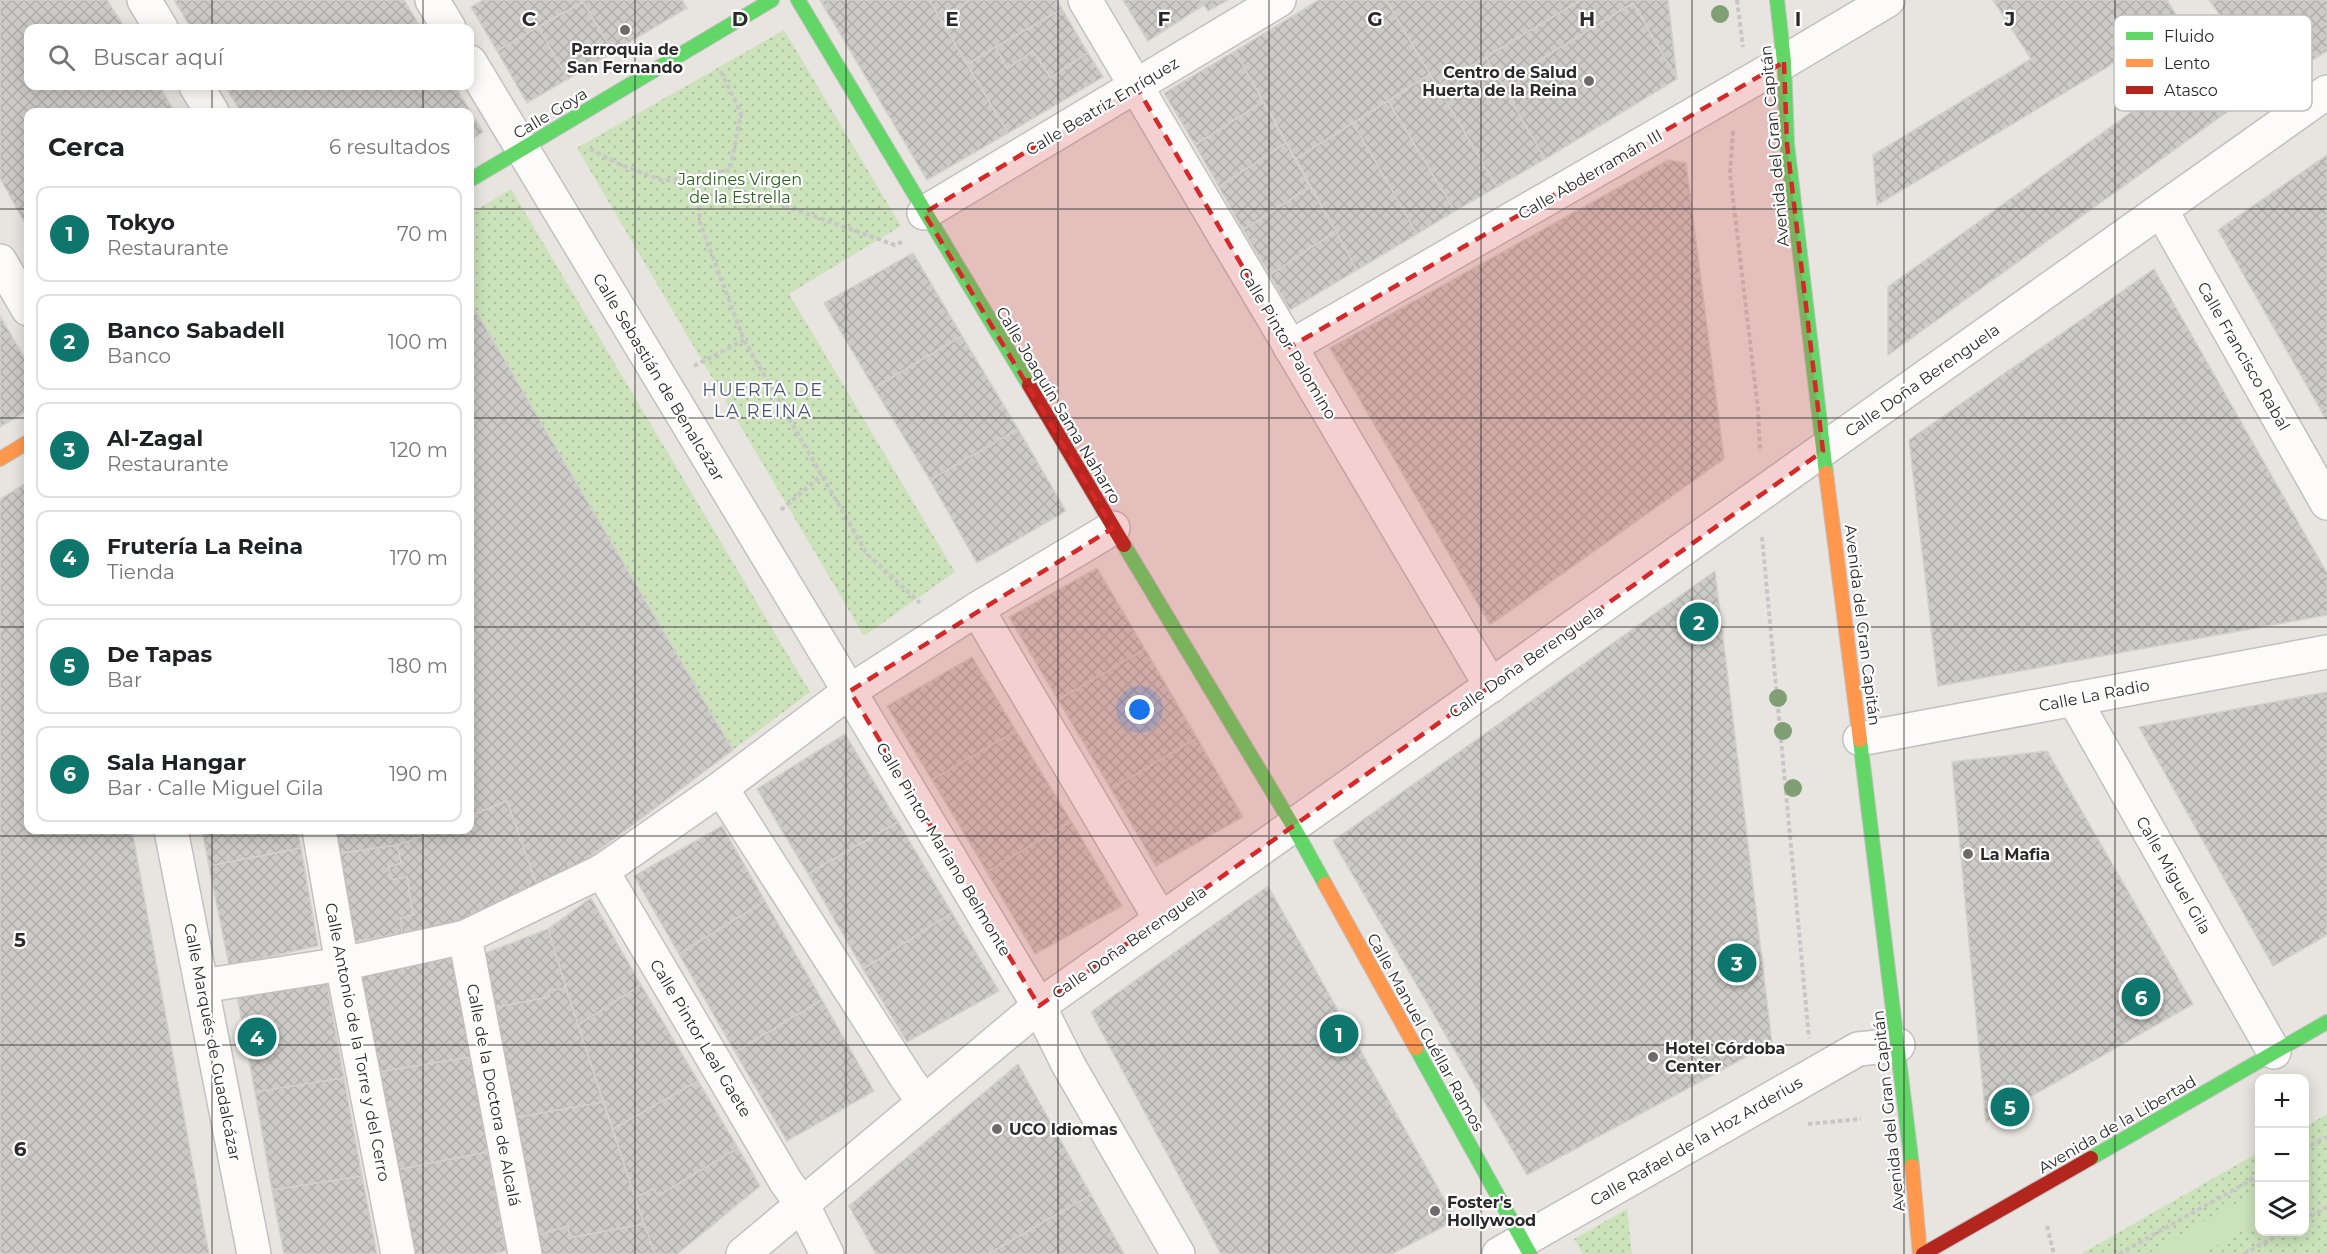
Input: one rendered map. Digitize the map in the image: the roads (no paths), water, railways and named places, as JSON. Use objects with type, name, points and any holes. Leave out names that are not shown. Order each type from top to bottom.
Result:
[{"type":"street","points":[[144,0],[159,24]]},
{"type":"street","points":[[432,0],[447,24]]},
{"type":"street","name":"Calle Goya","points":[[474,178],[772,0]]},
{"type":"street","name":"Calle Joaquín Sama Naharro","points":[[798,0],[1293,826]]},
{"type":"street","name":"Calle Pintor Palomino","points":[[1085,0],[1491,686]]},
{"type":"street","name":"Avenida del Gran Capitán","points":[[1777,0],[1784,62],[1787,144],[1823,451],[1907,1115],[1921,1254]]},
{"type":"street","name":"Calle Abderramán III","points":[[1290,347],[1888,0]]},
{"type":"street","name":"Calle Beatriz Enríquez","points":[[924,213],[1275,1]]},
{"type":"street","name":"Calle Sebastián de Benalcázar","points":[[474,69],[850,691]]},
{"type":"street","points":[[198,90],[210,108]]},
{"type":"street","name":"Calle Doña Berenguela","points":[[2312,103],[2327,92]]},
{"type":"street","name":"Calle Doña Berenguela","points":[[742,1254],[1039,1006],[2300,111]]},
{"type":"street","name":"Calle Francisco Rabal","points":[[2161,210],[2327,503]]},
{"type":"street","points":[[0,261],[24,302]]},
{"type":"street","points":[[0,459],[24,444]]},
{"type":"street","points":[[202,986],[342,964],[465,937],[602,871],[721,788],[850,691],[977,609],[1113,528]]},
{"type":"street","points":[[977,609],[1161,920]]},
{"type":"street","name":"Calle La Radio","points":[[1860,739],[2327,652]]},
{"type":"street","name":"Calle Pintor Mariano Belmonte","points":[[850,691],[1039,1006],[1069,1066],[1178,1254]]},
{"type":"street","name":"Calle Miguel Gila","points":[[2074,699],[2274,1052]]},
{"type":"street","points":[[721,788],[924,1102]]},
{"type":"street","name":"Calle Manuel Cuéllar Ramos","points":[[1293,826],[1517,1250]]},
{"type":"street","name":"Calle Marqués de Guadalcázar","points":[[172,834],[254,1254]]},
{"type":"street","name":"Calle Antonio de la Torre y del Cerro","points":[[320,834],[342,964],[398,1254]]},
{"type":"street","name":"Calle Pintor Leal Gaete","points":[[602,871],[786,1182],[802,1204],[828,1254]]},
{"type":"street","name":"Calle de la Doctora de Alcalá","points":[[465,937],[525,1254]]},
{"type":"street","name":"Avenida de la Libertad","points":[[1921,1254],[2327,1022]]},
{"type":"street","name":"Calle Rafael de la Hoz Arderius","points":[[1517,1250],[1858,1049],[1898,1045]]},
{"type":"place","name":"Parroquia de San Fernando","points":[[625,30]]},
{"type":"place","name":"Centro de Salud Huerta de la Reina","points":[[1589,81]]},
{"type":"place","name":"Banco Sabadell","points":[[1699,622]]},
{"type":"place","name":"La Mafia","points":[[1968,854]]},
{"type":"place","name":"Al-Zagal","points":[[1737,963]]},
{"type":"place","name":"Sala Hangar","points":[[2141,997]]},
{"type":"place","name":"Tokyo","points":[[1339,1034]]},
{"type":"place","name":"Frutería La Reina","points":[[257,1037]]},
{"type":"place","name":"Hotel Córdoba Center","points":[[1653,1057]]},
{"type":"place","name":"De Tapas","points":[[2010,1107]]},
{"type":"place","name":"UCO Idiomas","points":[[997,1129]]},
{"type":"place","name":"Foster's Hollywood","points":[[1435,1211]]},
{"type":"district","name":"HUERTA DE LA REINA","points":[[763,400]]},
{"type":"park label","name":"Jardines Virgen de la Estrella","points":[[740,188]]}]
